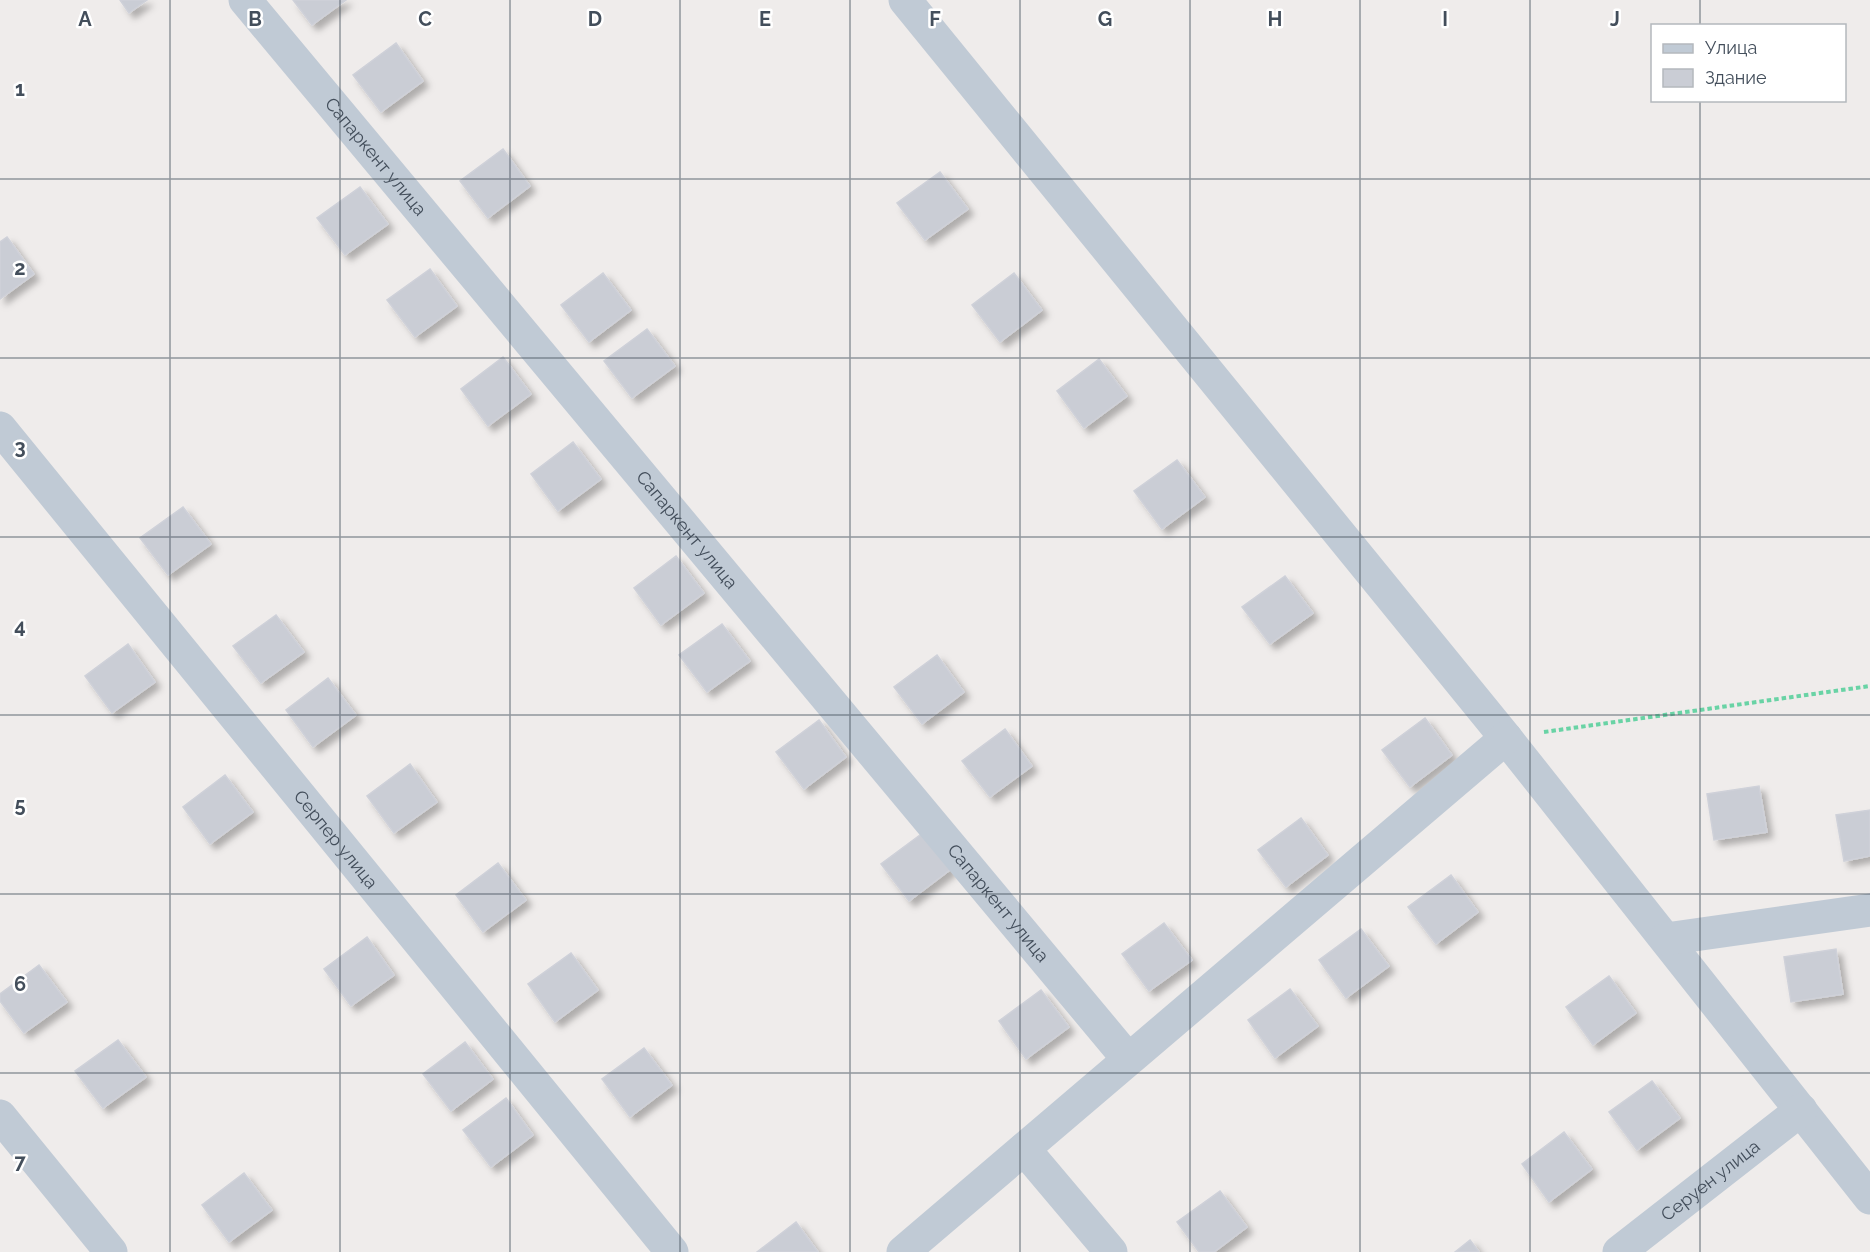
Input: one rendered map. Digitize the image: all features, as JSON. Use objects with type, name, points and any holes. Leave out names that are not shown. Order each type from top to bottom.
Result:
[{"type":"street","name":"Сапаркент улица","points":[[245,0],[1128,1059]]},
{"type":"street","points":[[905,0],[1506,738],[1870,1198]]},
{"type":"street","name":"Серпер улица","points":[[0,428],[672,1252]]},
{"type":"street","points":[[903,1252],[1506,738]]},
{"type":"street","points":[[1666,939],[1870,910]]},
{"type":"street","name":"Серуен улица","points":[[1619,1252],[1801,1110]]},
{"type":"street","points":[[0,1116],[111,1252]]},
{"type":"street","points":[[1024,1149],[1112,1252]]},
{"type":"path","points":[[1506,738],[1870,686]]},
{"type":"building","points":[[120,0],[147,0],[129,13]]},
{"type":"building","points":[[293,0],[346,0],[312,25]]},
{"type":"building","points":[[396,43],[423,81],[381,112],[353,75]]},
{"type":"building","points":[[503,149],[530,186],[488,218],[460,181]]},
{"type":"building","points":[[940,172],[968,209],[925,240],[897,203]]},
{"type":"building","points":[[360,187],[388,224],[345,255],[317,218]]},
{"type":"building","points":[[7,237],[34,274],[0,299],[0,242]]},
{"type":"building","points":[[430,269],[457,306],[415,337],[387,300]]},
{"type":"building","points":[[603,273],[631,310],[589,342],[561,305]]},
{"type":"building","points":[[1014,273],[1042,310],[1000,342],[972,305]]},
{"type":"building","points":[[647,329],[675,366],[632,398],[604,361]]},
{"type":"building","points":[[503,357],[531,394],[488,426],[461,389]]},
{"type":"building","points":[[1099,359],[1127,396],[1084,428],[1057,391]]},
{"type":"building","points":[[573,442],[601,479],[558,511],[531,474]]},
{"type":"building","points":[[1177,460],[1205,497],[1162,529],[1134,491]]},
{"type":"building","points":[[183,507],[211,544],[168,575],[140,538]]},
{"type":"building","points":[[676,556],[704,593],[661,625],[634,588]]},
{"type":"building","points":[[1285,576],[1313,613],[1270,644],[1242,607]]},
{"type":"building","points":[[276,615],[304,652],[261,683],[233,646]]},
{"type":"building","points":[[722,624],[750,661],[707,692],[679,655]]},
{"type":"building","points":[[128,644],[155,682],[112,713],[85,676]]},
{"type":"building","points":[[937,655],[964,692],[922,724],[894,687]]},
{"type":"building","points":[[328,678],[356,715],[313,747],[286,710]]},
{"type":"building","points":[[1425,718],[1452,755],[1410,787],[1382,750]]},
{"type":"building","points":[[819,720],[846,757],[804,789],[776,752]]},
{"type":"building","points":[[1005,729],[1032,766],[990,797],[962,761]]},
{"type":"building","points":[[410,764],[437,802],[394,833],[367,796]]},
{"type":"building","points":[[225,775],[253,812],[210,844],[183,807]]},
{"type":"building","points":[[1759,786],[1767,832],[1714,840],[1707,794]]},
{"type":"building","points":[[1870,810],[1870,856],[1844,861],[1836,815]]},
{"type":"building","points":[[1301,818],[1328,855],[1286,887],[1258,850]]},
{"type":"building","points":[[924,832],[951,869],[909,901],[881,864]]},
{"type":"building","points":[[498,863],[526,900],[483,932],[456,895]]},
{"type":"building","points":[[1451,875],[1478,912],[1436,944],[1408,907]]},
{"type":"building","points":[[1164,923],[1192,960],[1149,991],[1122,954]]},
{"type":"building","points":[[1361,929],[1389,966],[1346,998],[1319,960]]},
{"type":"building","points":[[367,937],[394,975],[351,1006],[324,969]]},
{"type":"building","points":[[1836,949],[1843,994],[1791,1002],[1784,957]]},
{"type":"building","points":[[571,953],[598,990],[555,1022],[528,984]]},
{"type":"building","points":[[39,965],[67,1002],[24,1033],[0,1001],[0,994]]},
{"type":"building","points":[[1609,976],[1636,1013],[1593,1045],[1566,1007]]},
{"type":"building","points":[[1290,989],[1318,1026],[1275,1058],[1248,1020]]},
{"type":"building","points":[[1041,990],[1069,1027],[1026,1059],[999,1021]]},
{"type":"building","points":[[118,1040],[146,1077],[103,1108],[75,1071]]},
{"type":"building","points":[[465,1042],[493,1079],[451,1111],[423,1074]]},
{"type":"building","points":[[644,1048],[672,1085],[630,1117],[602,1079]]},
{"type":"building","points":[[1652,1081],[1680,1118],[1637,1150],[1609,1112]]},
{"type":"building","points":[[506,1098],[533,1135],[491,1167],[463,1130]]},
{"type":"building","points":[[1564,1132],[1592,1169],[1549,1202],[1522,1164]]},
{"type":"building","points":[[244,1173],[272,1210],[229,1242],[202,1205]]},
{"type":"building","points":[[1220,1191],[1247,1227],[1214,1252],[1199,1252],[1177,1222]]},
{"type":"building","points":[[796,1222],[818,1252],[757,1252]]},
{"type":"building","points":[[1470,1240],[1479,1252],[1455,1252]]}]
